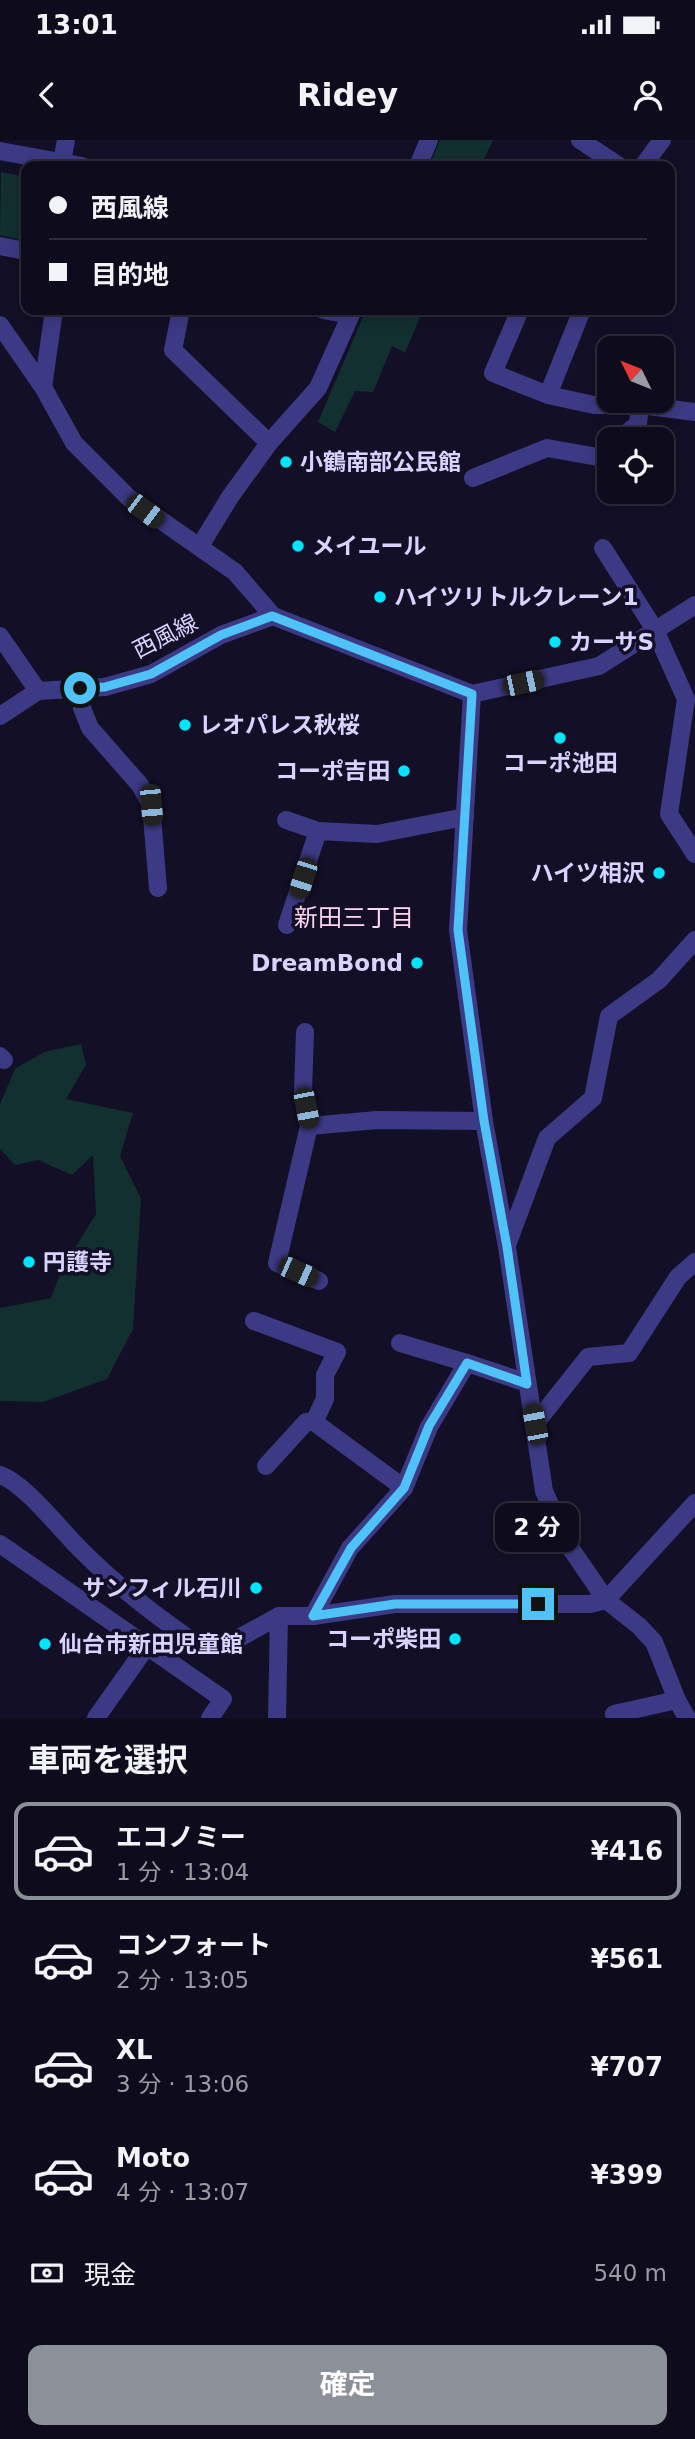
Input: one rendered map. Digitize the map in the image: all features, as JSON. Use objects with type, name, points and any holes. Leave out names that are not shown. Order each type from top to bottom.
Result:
[{"type":"street","points":[[62,161],[66,140]]},
{"type":"street","points":[[420,161],[429,140]]},
{"type":"street","points":[[580,140],[612,161]]},
{"type":"street","points":[[647,161],[662,140]]},
{"type":"street","points":[[0,151],[56,161]]},
{"type":"street","points":[[0,246],[21,250]]},
{"type":"street","points":[[43,387],[53,315]]},
{"type":"street","points":[[180,315],[173,350],[270,443]]},
{"type":"street","points":[[200,546],[230,497],[270,443],[318,388],[350,315]]},
{"type":"street","points":[[518,315],[493,373],[548,396],[597,405]]},
{"type":"street","points":[[548,396],[580,315]]},
{"type":"street","points":[[0,325],[43,387],[74,443],[129,498],[234,572],[272,616],[472,694],[598,666],[695,605]]},
{"type":"street","points":[[674,409],[695,412]]},
{"type":"street","points":[[473,478],[547,447],[597,457]]},
{"type":"street","points":[[603,548],[655,630],[686,699],[669,814],[695,854]]},
{"type":"street","name":"西風線","points":[[0,716],[38,691],[105,687],[151,674],[221,635],[272,616]]},
{"type":"street","points":[[0,636],[38,691]]},
{"type":"street","points":[[80,688],[82,708],[90,728],[140,785],[151,805],[158,888]]},
{"type":"street","points":[[472,694],[458,930],[484,1121],[507,1247],[544,1491],[567,1543],[607,1600],[654,1642],[687,1718]]},
{"type":"street","points":[[286,820],[318,831],[377,834],[465,817]]},
{"type":"street","points":[[287,925],[318,831]]},
{"type":"street","points":[[507,1247],[547,1138],[593,1098],[609,1016],[659,980],[695,940]]},
{"type":"street","points":[[305,1032],[303,1091],[309,1126],[277,1263],[319,1281]]},
{"type":"street","points":[[309,1126],[377,1120],[484,1121]]},
{"type":"street","points":[[535,1424],[588,1357],[629,1353],[678,1277],[695,1262]]},
{"type":"street","points":[[254,1321],[337,1352],[325,1375],[325,1399],[314,1422]]},
{"type":"street","points":[[400,1343],[527,1384]]},
{"type":"street","points":[[313,1616],[351,1548],[404,1488],[429,1426],[467,1363]]},
{"type":"street","points":[[266,1466],[306,1422],[314,1422],[404,1488]]},
{"type":"street","points":[[0,1475],[8,1478],[32,1500],[83,1553],[169,1625],[204,1648],[228,1644],[279,1616],[313,1616],[395,1604],[590,1604],[607,1600],[695,1503]]},
{"type":"street","points":[[0,1544],[223,1699],[209,1718]]},
{"type":"street","points":[[277,1718],[279,1616]]},
{"type":"street","points":[[96,1718],[147,1646]]},
{"type":"street","points":[[614,1714],[677,1700]]},
{"type":"green space","points":[[440,140],[493,140],[483,161],[431,161]]},
{"type":"green space","points":[[1,172],[21,176],[21,240],[0,235]]},
{"type":"green space","points":[[364,315],[421,315],[405,353],[392,346],[373,392],[355,391],[335,432],[318,422]]},
{"type":"green space","points":[[81,1044],[86,1065],[66,1099],[133,1113],[120,1156],[141,1199],[133,1329],[107,1379],[43,1402],[0,1401],[0,1308],[51,1298],[62,1269],[96,1214],[93,1155],[72,1175],[38,1160],[15,1165],[0,1149],[0,1104],[15,1069],[44,1052]]},
{"type":"place","name":"小鶴南部公民館","points":[[286,462]]},
{"type":"place","name":"メイユール","points":[[298,546]]},
{"type":"place","name":"ハイツリトルクレーン1","points":[[380,597]]},
{"type":"place","name":"カーサS","points":[[555,642]]},
{"type":"place","name":"レオパレス秋桜","points":[[185,725]]},
{"type":"place","name":"コーポ池田","points":[[560,738]]},
{"type":"place","name":"コーポ吉田","points":[[404,771]]},
{"type":"place","name":"ハイツ相沢","points":[[659,873]]},
{"type":"place","name":"DreamBond","points":[[417,963]]},
{"type":"place","name":"円護寺","points":[[29,1262]]},
{"type":"place","name":"サンフィル石川","points":[[256,1588]]},
{"type":"place","name":"コーポ柴田","points":[[455,1639]]},
{"type":"place","name":"仙台市新田児童館","points":[[45,1644]]},
{"type":"district","name":"新田三丁目","points":[[354,918]]},
{"type":"route","points":[[80,688],[105,687],[151,674],[221,635],[272,616],[472,694],[458,930],[484,1121],[507,1247],[527,1384],[467,1363],[429,1426],[404,1488],[351,1548],[313,1616],[395,1604],[538,1604]]}]
